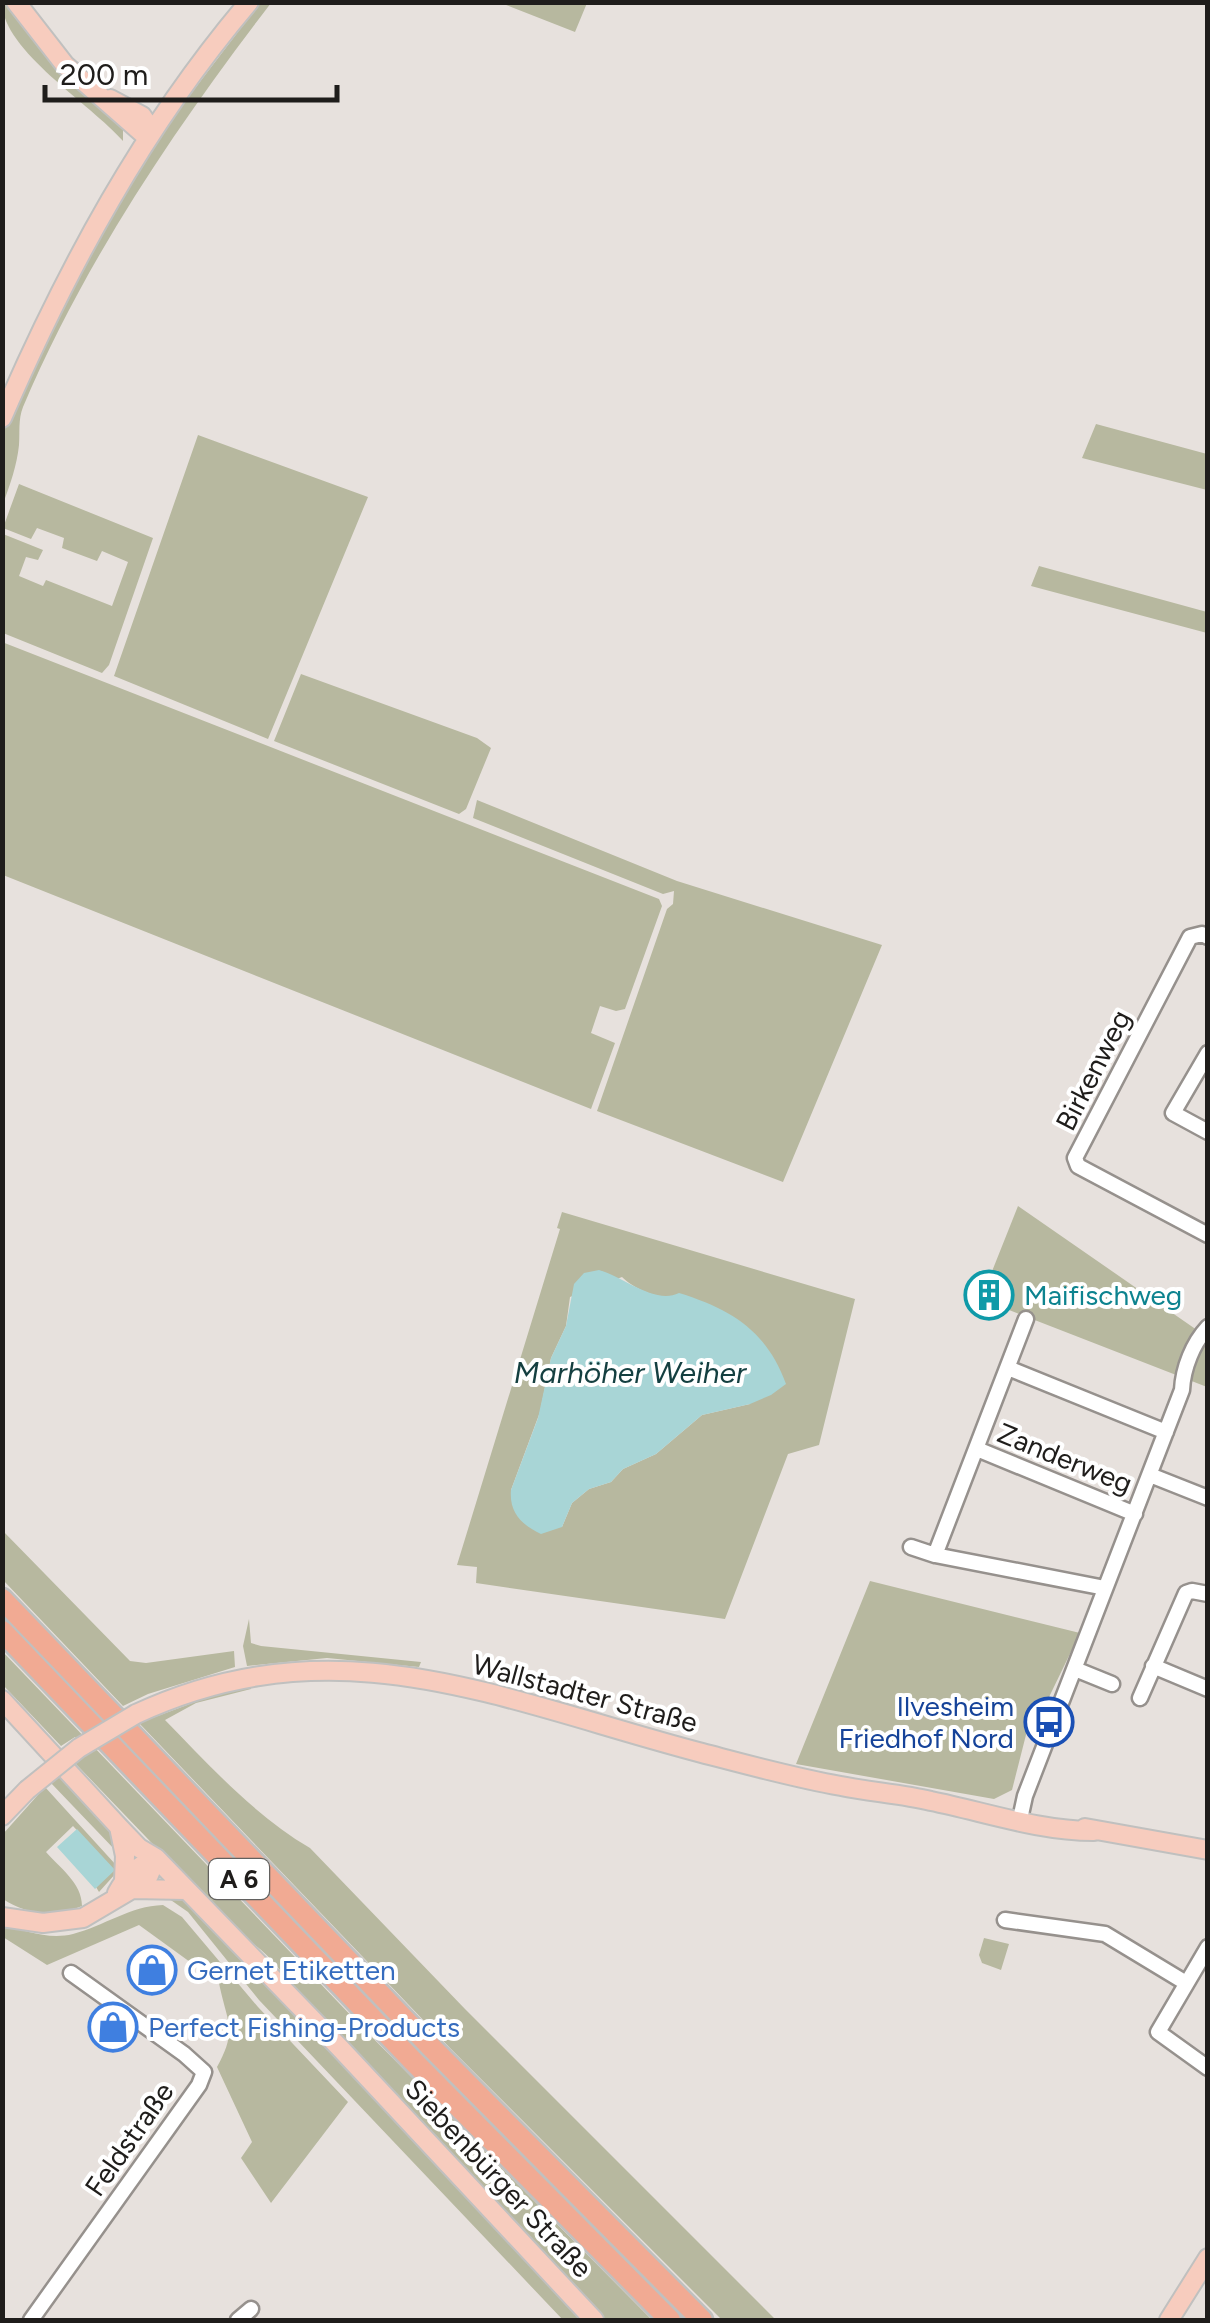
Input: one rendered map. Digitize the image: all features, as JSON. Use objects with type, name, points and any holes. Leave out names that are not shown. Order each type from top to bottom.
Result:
[{"type":"highway","name":"A 6","points":[[2,1599],[444,2060],[702,2320]]},
{"type":"highway","name":"A 6","points":[[2,1631],[400,2048],[670,2320]]},
{"type":"main road","points":[[16,2],[65,65],[150,134]]},
{"type":"main road","points":[[2,418],[70,272],[150,134],[250,2]]},
{"type":"main road","points":[[96,92],[142,116],[150,134]]},
{"type":"main road","points":[[131,109],[176,96]]},
{"type":"main road","name":"Wallstadter Straße","points":[[2,1816],[79,1748],[138,1713],[208,1686],[289,1670],[336,1668],[390,1673],[480,1692],[816,1781],[1020,1820],[1063,1822],[1208,1850]]},
{"type":"main road","name":"Siebenbürger Straße","points":[[2,1700],[119,1827],[156,1858],[390,2100],[594,2320]]},
{"type":"main road","name":"Siebenbürger Straße","points":[[57,1757],[147,1841],[156,1858]]},
{"type":"main road","points":[[119,1827],[128,1884]]},
{"type":"main road","points":[[2,1908],[11,1918],[64,1923],[83,1918],[114,1898],[140,1864],[156,1858]]},
{"type":"main road","points":[[128,1884],[186,1890]]},
{"type":"main road","points":[[1168,2320],[1208,2258]]},
{"type":"street","name":"Birkenweg","points":[[1208,937],[1190,936],[1075,1158],[1078,1166],[1208,1235]]},
{"type":"street","points":[[1208,1053],[1173,1112],[1208,1132]]},
{"type":"street","points":[[935,1555],[1026,1319]]},
{"type":"street","points":[[1020,1820],[1033,1797],[1038,1765],[1150,1475],[1198,1337],[1208,1328]]},
{"type":"street","points":[[1008,1368],[1166,1432]]},
{"type":"street","name":"Zanderweg","points":[[977,1449],[1134,1514]]},
{"type":"street","points":[[1150,1475],[1208,1498]]},
{"type":"street","points":[[911,1547],[1106,1588]]},
{"type":"street","points":[[1140,1698],[1186,1593],[1192,1590],[1208,1594]]},
{"type":"street","points":[[1154,1666],[1208,1689]]},
{"type":"street","points":[[1075,1670],[1112,1684]]},
{"type":"street","points":[[1005,1920],[1105,1934],[1186,1983]]},
{"type":"street","points":[[1208,1947],[1158,2032],[1208,2068]]},
{"type":"street","name":"Feldstraße","points":[[31,2320],[204,2072],[71,1973]]},
{"type":"street","points":[[238,2320],[250,2309]]},
{"type":"green space","points":[[2,3],[8,3],[48,59],[123,129],[123,141],[32,58],[6,21]]},
{"type":"green space","points":[[260,3],[271,3],[167,147],[74,300],[23,407],[17,460],[3,504],[2,432],[44,338],[138,169]]},
{"type":"green space","points":[[501,3],[587,3],[575,32]]},
{"type":"green space","points":[[1096,424],[1207,454],[1207,490],[1082,458]]},
{"type":"green space","points":[[198,435],[368,497],[268,739],[114,676]]},
{"type":"green space","points":[[19,484],[153,538],[109,665],[102,673],[3,633],[3,534],[43,550],[38,560],[26,557],[19,576],[43,586],[46,580],[112,606],[128,562],[102,551],[97,561],[62,548],[64,538],[37,528],[31,539],[3,528]]},
{"type":"green space","points":[[1039,566],[1207,612],[1207,633],[1031,586]]},
{"type":"green space","points":[[2,642],[659,899],[662,906],[625,1009],[616,1011],[600,1006],[591,1033],[615,1043],[591,1109],[3,875]]},
{"type":"green space","points":[[301,674],[477,738],[491,748],[466,809],[459,814],[274,741]]},
{"type":"green space","points":[[477,800],[677,881],[882,945],[783,1182],[597,1111],[667,909],[673,904],[674,891],[663,894],[473,818]]},
{"type":"green space","points":[[1018,1206],[1207,1337],[1207,1387],[981,1299]]},
{"type":"green space","points":[[562,1212],[855,1299],[819,1445],[788,1454],[725,1619],[476,1583],[477,1567],[457,1565],[560,1229],[557,1228]],"holes":[[[622,1277],[669,1298],[750,1404],[702,1415],[656,1454],[623,1469],[611,1482],[589,1489],[572,1503],[562,1527],[511,1490],[540,1412],[551,1358],[566,1326],[570,1297]]]},
{"type":"green space","points":[[2,1530],[130,1661],[146,1663],[234,1651],[235,1667],[148,1694],[123,1706],[3,1580]]},
{"type":"green space","points":[[870,1581],[1080,1633],[1036,1724],[1029,1723],[1012,1790],[994,1799],[796,1764]]},
{"type":"green space","points":[[2,1613],[472,2104],[688,2320],[597,2234],[426,2059],[3,1619]]},
{"type":"green space","points":[[249,1619],[251,1643],[261,1646],[421,1662],[419,1667],[327,1658],[247,1666],[243,1646]]},
{"type":"green space","points":[[2,1651],[360,2025],[652,2320],[601,2320],[301,2000],[267,1956],[241,1936],[74,1762],[88,1752],[75,1737],[61,1746],[3,1685]]},
{"type":"green space","points":[[251,1681],[251,1689],[196,1703],[165,1720],[251,1805],[310,1848],[776,2320],[722,2320],[450,2048],[139,1723]]},
{"type":"green space","points":[[58,1774],[113,1833],[117,1852],[50,1782]]},
{"type":"green space","points":[[45,1787],[116,1865],[117,1872],[99,1892],[96,1887],[114,1870],[73,1826],[46,1852],[74,1883],[82,1906],[52,1913],[32,1911],[3,1899],[3,1834]]},
{"type":"green space","points":[[165,1896],[189,1904],[283,1996],[587,2320],[563,2320],[259,2000],[188,1912]]},
{"type":"green space","points":[[163,1905],[182,1917],[258,2007],[348,2102],[271,2203],[241,2158],[252,2142],[217,2067],[229,2034],[219,1983],[139,1925],[47,1965],[3,1937],[2,1924],[37,1934],[64,1936],[139,1909]]},
{"type":"green space","points":[[984,1938],[1009,1944],[1001,1970],[982,1963],[979,1955]]},
{"type":"water","name":"Marhöher Weiher","points":[[599,1270],[650,1293],[679,1293],[731,1315],[758,1336],[786,1384],[750,1404],[702,1415],[656,1454],[623,1469],[611,1482],[589,1489],[572,1503],[562,1527],[541,1534],[518,1517],[511,1490],[538,1418],[551,1358],[566,1326],[574,1284],[584,1273]]},
{"type":"water","points":[[77,1829],[115,1870],[95,1889],[57,1847]]},
{"type":"place","name":"Maifischweg","points":[[989,1295]]},
{"type":"place","name":"Ilvesheim Friedhof Nord","points":[[1049,1722]]},
{"type":"place","name":"Gernet Etiketten","points":[[152,1970]]},
{"type":"place","name":"Perfect Fishing-Products","points":[[113,2027]]}]
